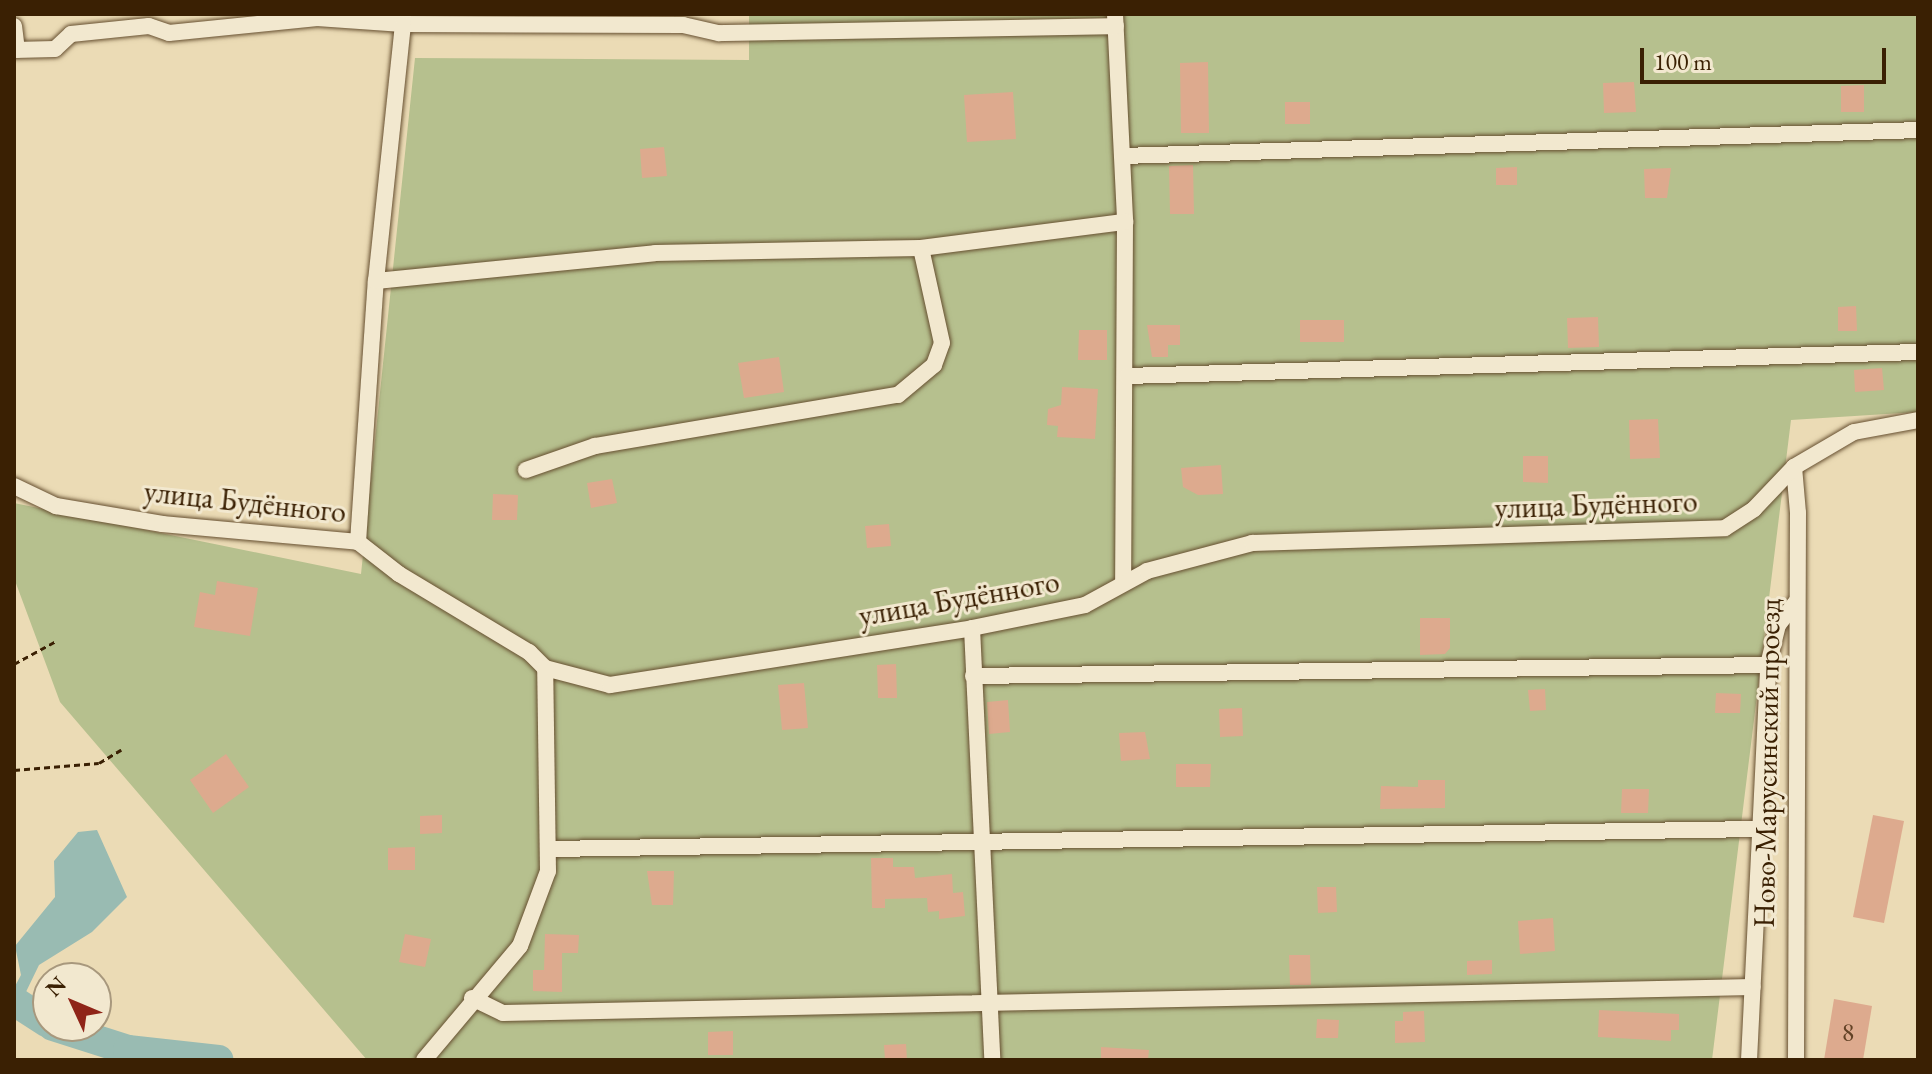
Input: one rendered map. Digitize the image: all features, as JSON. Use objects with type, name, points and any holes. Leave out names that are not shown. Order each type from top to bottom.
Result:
[{"type":"street","points":[[14,26],[15,50],[55,49],[71,34],[149,26],[169,33],[317,18],[403,24],[684,20],[719,33],[1116,20],[1123,156],[1127,376],[1123,583]]},
{"type":"street","points":[[358,542],[376,281],[403,24]]},
{"type":"street","points":[[1123,156],[1918,130]]},
{"type":"street","points":[[376,281],[655,253],[921,248],[1125,222]]},
{"type":"street","points":[[526,470],[595,446],[898,395],[934,365],[942,343],[921,248]]},
{"type":"street","points":[[1127,376],[1918,352]]},
{"type":"street","name":"улица Будённого","points":[[14,486],[56,506],[162,524],[358,542],[399,574],[529,652],[545,668],[610,685],[972,628],[1085,605],[1147,571],[1252,543],[1725,528],[1754,509],[1794,467],[1854,432],[1918,420]]},
{"type":"street","name":"Ново-Марусинский проезд","points":[[1794,467],[1797,601],[1796,1060]]},
{"type":"street","points":[[1749,1060],[1768,665],[1778,625],[1797,601]]},
{"type":"street","points":[[972,628],[992,1060]]},
{"type":"street","points":[[973,676],[1768,665]]},
{"type":"street","points":[[424,1060],[472,998],[520,946],[548,871],[545,668]]},
{"type":"street","points":[[550,849],[984,845],[1760,829]]},
{"type":"street","points":[[472,998],[503,1013],[1753,987]]},
{"type":"path","points":[[14,664],[56,641]]},
{"type":"path","points":[[14,770],[99,763],[121,750]]},
{"type":"green space","points":[[749,14],[1918,14],[1918,412],[1791,420],[1712,1060],[367,1060],[60,702],[14,578],[14,503],[361,574],[415,58],[749,60]]},
{"type":"water","points":[[97,830],[127,897],[92,932],[44,962],[32,962],[32,979],[24,996],[14,988],[21,975],[15,946],[55,897],[54,861],[78,832]]},
{"type":"building","points":[[1208,62],[1209,133],[1181,133],[1180,63]]},
{"type":"building","points":[[1634,82],[1636,112],[1604,113],[1603,83]]},
{"type":"building","points":[[1864,85],[1864,112],[1841,112],[1841,86]]},
{"type":"building","points":[[1013,92],[1016,139],[967,142],[964,95]]},
{"type":"building","points":[[1285,102],[1310,102],[1310,124],[1285,124]]},
{"type":"building","points":[[664,147],[667,176],[642,178],[640,149]]},
{"type":"building","points":[[1193,165],[1194,214],[1170,214],[1169,166]]},
{"type":"building","points":[[1517,167],[1517,185],[1496,185],[1496,168]]},
{"type":"building","points":[[1671,168],[1667,198],[1645,198],[1644,169]]},
{"type":"building","points":[[1856,306],[1857,331],[1838,331],[1838,307]]},
{"type":"building","points":[[1598,317],[1599,347],[1568,348],[1567,318]]},
{"type":"building","points":[[1300,320],[1344,320],[1344,342],[1300,342]]},
{"type":"building","points":[[1147,325],[1180,325],[1180,345],[1168,345],[1168,357],[1152,357]]},
{"type":"building","points":[[1079,330],[1107,330],[1107,360],[1078,360]]},
{"type":"building","points":[[779,357],[784,392],[744,398],[738,363]]},
{"type":"building","points":[[1882,368],[1884,390],[1855,392],[1854,370]]},
{"type":"building","points":[[1062,387],[1098,389],[1095,439],[1057,437],[1058,426],[1047,425],[1048,409],[1061,405]]},
{"type":"building","points":[[1658,419],[1660,458],[1630,459],[1629,420]]},
{"type":"building","points":[[1523,456],[1548,456],[1548,483],[1523,482]]},
{"type":"building","points":[[1221,465],[1223,494],[1198,495],[1183,487],[1181,468]]},
{"type":"building","points":[[612,479],[617,503],[591,508],[587,483]]},
{"type":"building","points":[[493,494],[518,495],[517,520],[492,520]]},
{"type":"building","points":[[889,524],[891,546],[867,548],[865,526]]},
{"type":"building","points":[[217,581],[258,588],[250,636],[194,627],[200,592],[215,595]]},
{"type":"building","points":[[1420,618],[1450,618],[1450,648],[1445,654],[1420,655]]},
{"type":"building","points":[[896,664],[897,698],[878,698],[877,665]]},
{"type":"building","points":[[804,683],[808,728],[782,730],[778,685]]},
{"type":"building","points":[[1545,689],[1546,710],[1530,711],[1528,690]]},
{"type":"building","points":[[1716,693],[1741,694],[1740,713],[1715,713]]},
{"type":"building","points":[[1008,700],[1010,732],[989,734],[987,702]]},
{"type":"building","points":[[1242,708],[1243,736],[1220,737],[1219,709]]},
{"type":"building","points":[[1145,732],[1150,759],[1121,761],[1119,733]]},
{"type":"building","points":[[226,754],[249,787],[213,813],[190,780]]},
{"type":"building","points":[[1176,764],[1211,764],[1210,787],[1176,787]]},
{"type":"building","points":[[1418,780],[1445,780],[1445,808],[1380,809],[1381,786],[1418,787]]},
{"type":"building","points":[[1622,789],[1649,789],[1648,813],[1621,813]]},
{"type":"building","points":[[442,815],[442,833],[420,834],[420,816]]},
{"type":"building","points":[[1873,815],[1904,821],[1884,923],[1853,917]]},
{"type":"building","points":[[415,847],[415,870],[388,870],[388,848]]},
{"type":"building","points":[[871,858],[893,858],[893,867],[914,867],[915,878],[952,874],[953,893],[963,892],[965,916],[939,919],[939,911],[928,912],[927,898],[885,899],[885,908],[872,908]]},
{"type":"building","points":[[647,871],[674,871],[673,905],[652,905]]},
{"type":"building","points":[[1317,887],[1336,887],[1337,912],[1318,913]]},
{"type":"building","points":[[1553,918],[1555,951],[1520,954],[1518,921]]},
{"type":"building","points":[[405,934],[431,939],[425,967],[399,962]]},
{"type":"building","points":[[545,934],[579,935],[578,953],[562,953],[562,992],[533,991],[533,970],[544,970]]},
{"type":"building","points":[[1289,955],[1310,955],[1311,985],[1290,985]]},
{"type":"building","points":[[1492,960],[1492,974],[1467,975],[1467,961]]},
{"type":"building","points":[[1834,999],[1872,1006],[1863,1060],[1824,1060]]},
{"type":"building","points":[[1599,1010],[1679,1014],[1679,1030],[1671,1030],[1671,1041],[1598,1037]]},
{"type":"building","points":[[1424,1011],[1425,1042],[1395,1043],[1395,1021],[1403,1021],[1403,1012]]},
{"type":"building","points":[[1317,1019],[1339,1020],[1338,1038],[1316,1038]]},
{"type":"building","points":[[733,1031],[733,1055],[708,1055],[708,1032]]},
{"type":"building","points":[[906,1044],[907,1060],[885,1060],[884,1045]]},
{"type":"building","points":[[1101,1047],[1149,1050],[1148,1060],[1101,1060]]},
{"type":"waterway","points":[[14,1001],[32,1013]]},
{"type":"waterway","points":[[103,1042],[128,1050],[218,1060]]}]
